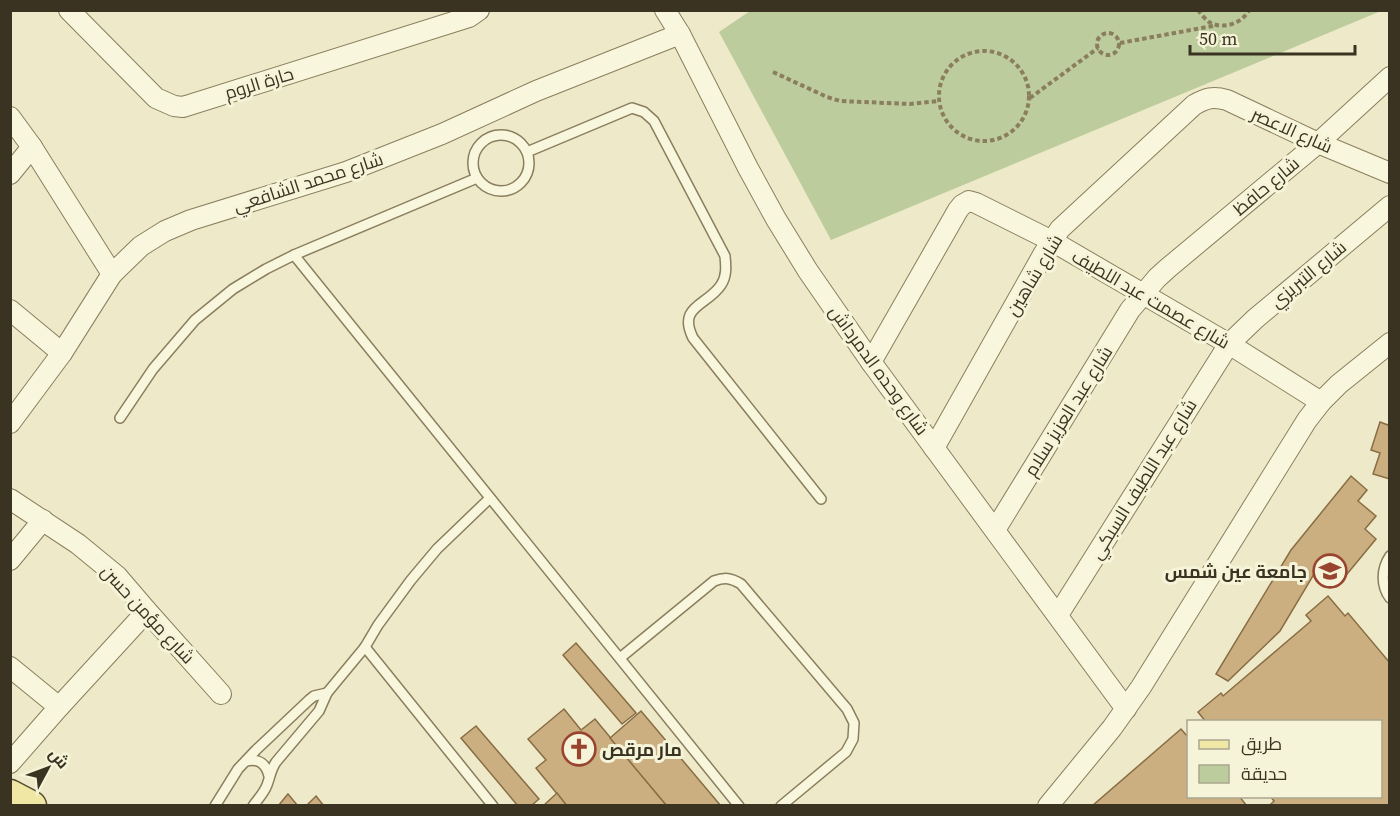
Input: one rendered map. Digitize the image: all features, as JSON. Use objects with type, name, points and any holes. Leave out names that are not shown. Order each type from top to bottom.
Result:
[{"type":"main road","points":[[10,795],[31,806]]},
{"type":"street","name":"حارة الروم","points":[[69,10],[156,98],[164,103],[183,107],[469,17],[479,10]]},
{"type":"street","name":"شارع وحده الدمرداش","points":[[665,10],[680,34],[748,168],[808,271],[1126,709]]},
{"type":"street","name":"شارع محمد الشافعي","points":[[10,423],[62,353],[112,274],[141,246],[165,231],[191,220],[346,172],[442,134],[536,91],[680,34]]},
{"type":"street","name":"شارع حافظ","points":[[1143,294],[1168,268],[1318,142],[1389,77]]},
{"type":"street","name":"شارع الاعصر","points":[[1194,105],[1204,99],[1215,97],[1221,99],[1389,173]]},
{"type":"street","name":"شارع شاهين","points":[[934,447],[1060,229],[1194,105]]},
{"type":"street","points":[[10,117],[32,147],[112,274]]},
{"type":"street","points":[[10,174],[32,147]]},
{"type":"street","name":"شارع عصمت عبد اللطيف","points":[[872,362],[958,210],[969,201],[1052,241],[1229,344],[1321,402]]},
{"type":"street","name":"شارع التبريزي","points":[[1229,344],[1255,319],[1389,206]]},
{"type":"street","name":"شارع عبد العزيز سلام","points":[[995,530],[1130,310],[1143,294]]},
{"type":"street","points":[[10,310],[62,353]]},
{"type":"street","points":[[1048,806],[1141,687],[1307,420],[1339,384],[1389,343]]},
{"type":"street","name":"شارع عبد اللطيف السبكي","points":[[1058,615],[1229,344]]},
{"type":"street","name":"شارع مؤمن حسن","points":[[10,500],[44,520],[111,570],[222,694]]},
{"type":"street","points":[[10,560],[44,520]]},
{"type":"street","points":[[10,764],[147,611]]},
{"type":"street","points":[[10,667],[59,707]]},
{"type":"lane","points":[[527,152],[632,108],[644,112],[654,121],[725,256],[726,270],[723,283],[692,310],[688,317],[688,328],[693,338],[821,499]]},
{"type":"lane","points":[[492,136],[509,136],[516,139],[527,152],[529,169],[526,177],[514,188],[506,191],[490,189],[477,178],[473,162],[474,153],[484,140],[492,136]]},
{"type":"lane","points":[[120,418],[153,369],[195,320],[233,289],[294,255],[477,178]]},
{"type":"lane","points":[[294,255],[739,806]]},
{"type":"lane","points":[[269,776],[276,762],[319,711],[327,693],[364,647],[417,572],[437,549],[490,498]]},
{"type":"lane","points":[[1389,556],[1383,571],[1383,583],[1389,598]]},
{"type":"lane","points":[[620,658],[714,581],[721,578],[732,578],[741,584],[847,710],[854,723],[853,739],[846,752],[781,806]]},
{"type":"lane","points":[[364,647],[493,806]]},
{"type":"lane","points":[[215,806],[232,777],[246,761],[309,700],[314,696],[327,693]]},
{"type":"lane","points":[[246,761],[252,760],[264,764],[269,776],[262,795],[253,806]]},
{"type":"path","points":[[1198,10],[1208,21],[1218,25]]},
{"type":"path","points":[[1120,43],[1235,24],[1246,16],[1249,10]]},
{"type":"path","points":[[1103,33],[1113,34],[1120,43],[1118,50],[1112,55],[1105,55],[1097,46],[1098,39],[1103,33]]},
{"type":"path","points":[[1030,98],[1098,48]]},
{"type":"path","points":[[987,51],[1005,56],[1018,66],[1027,82],[1030,98],[1028,109],[1018,127],[1001,139],[990,141],[968,139],[959,134],[943,116],[939,101],[943,76],[951,65],[958,58],[967,54],[987,51]]},
{"type":"path","points":[[773,72],[840,101],[910,104],[939,101]]},
{"type":"green space","points":[[750,11],[1381,11],[831,240],[719,32]]},
{"type":"building","points":[[1380,422],[1388,425],[1390,422],[1390,479],[1373,474],[1380,453],[1371,450]]},
{"type":"building","points":[[1351,476],[1367,490],[1358,501],[1376,516],[1365,529],[1376,539],[1338,585],[1317,569],[1280,631],[1228,681],[1216,674],[1291,550]]},
{"type":"building","points":[[1328,596],[1345,616],[1348,613],[1390,663],[1390,806],[1269,806],[1274,801],[1272,798],[1382,798],[1382,720],[1204,720],[1198,712],[1221,693],[1223,696],[1311,621],[1306,615]]},
{"type":"building","points":[[576,643],[636,713],[622,724],[563,655]]},
{"type":"building","name":"مار مرقص","points":[[564,709],[581,730],[595,719],[667,806],[567,806],[536,768],[546,760],[528,739]]},
{"type":"building","points":[[641,711],[721,806],[667,806],[610,738]]},
{"type":"building","points":[[476,726],[539,799],[531,806],[518,806],[461,738]]},
{"type":"building","points":[[1181,729],[1187,736],[1187,798],[1241,798],[1247,806],[1092,806]]},
{"type":"building","points":[[557,793],[567,806],[543,806]]},
{"type":"building","points":[[288,794],[298,806],[278,806]]},
{"type":"building","points":[[316,796],[324,806],[306,806]]},
{"type":"place","name":"جامعة عين شمس","points":[[1330,571]]},
{"type":"place","name":"مار مرقص","points":[[579,749]]}]
